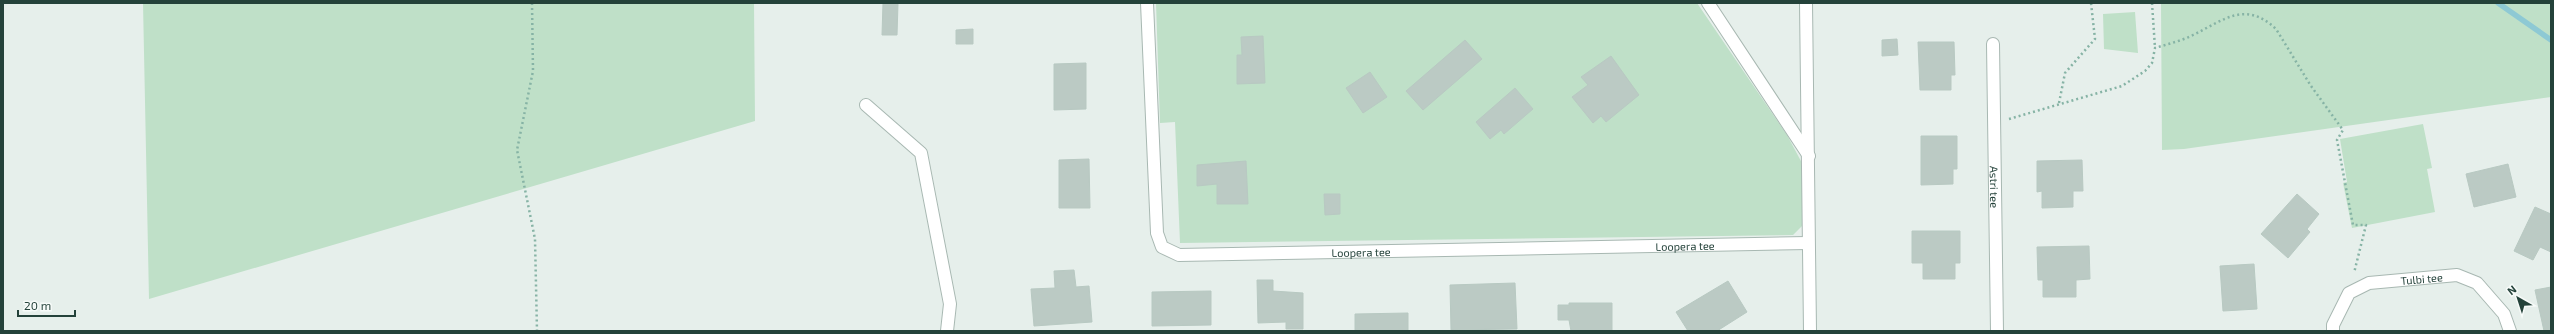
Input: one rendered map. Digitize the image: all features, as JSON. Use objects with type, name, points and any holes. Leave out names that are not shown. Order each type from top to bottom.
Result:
[{"type":"street","name":"Loopera tee","points":[[1147,3],[1156,233],[1162,247],[1179,255],[1808,243]]},
{"type":"street","points":[[1708,3],[1809,156]]},
{"type":"street","points":[[1806,3],[1810,331]]},
{"type":"street","name":"Astri tee","points":[[1993,44],[1997,331]]},
{"type":"street","points":[[866,105],[921,153],[950,304],[947,331]]},
{"type":"street","name":"Tulbi tee","points":[[2333,331],[2333,325],[2346,300],[2354,291],[2369,283],[2457,275],[2477,283],[2504,314],[2510,331]]},
{"type":"path","points":[[532,3],[533,72],[517,150],[535,239],[537,331]]},
{"type":"path","points":[[2059,103],[2065,73],[2095,39],[2091,3]]},
{"type":"path","points":[[1994,124],[2059,103],[2122,86],[2138,77],[2152,63],[2155,48],[2152,3]]},
{"type":"path","points":[[2155,48],[2188,37],[2227,17],[2239,14],[2252,14],[2268,22],[2276,29],[2311,86],[2342,130],[2337,140],[2353,225],[2366,225],[2354,275],[2354,291]]},
{"type":"green space","points":[[143,3],[754,3],[755,121],[149,299]]},
{"type":"green space","points":[[1156,3],[1697,3],[1787,135],[1802,163],[1804,224],[1793,235],[1180,243],[1175,122],[1160,123]]},
{"type":"green space","points":[[2161,3],[2551,3],[2551,97],[2184,149],[2162,150]]},
{"type":"green space","points":[[2135,12],[2138,53],[2104,49],[2103,14]]},
{"type":"green space","points":[[2423,124],[2432,168],[2427,169],[2435,212],[2352,228],[2343,183],[2347,182],[2340,139]]},
{"type":"building","points":[[883,3],[898,3],[897,35],[882,35]]},
{"type":"building","points":[[973,29],[973,44],[956,44],[956,30]]},
{"type":"building","points":[[1263,36],[1265,83],[1237,84],[1237,55],[1242,55],[1241,37]]},
{"type":"building","points":[[1897,39],[1898,55],[1882,56],[1882,40]]},
{"type":"building","points":[[1465,40],[1482,59],[1423,110],[1406,91]]},
{"type":"building","points":[[1918,42],[1954,42],[1955,75],[1951,75],[1951,90],[1920,90]]},
{"type":"building","points":[[1611,56],[1639,95],[1606,122],[1601,116],[1593,123],[1572,97],[1588,85],[1581,77]]},
{"type":"building","points":[[1086,63],[1086,109],[1054,110],[1054,64]]},
{"type":"building","points":[[1370,72],[1387,97],[1363,113],[1346,88]]},
{"type":"building","points":[[1515,88],[1533,109],[1504,134],[1501,130],[1490,139],[1476,122]]},
{"type":"building","points":[[1921,136],[1957,136],[1957,169],[1953,169],[1953,184],[1921,185]]},
{"type":"building","points":[[1089,159],[1090,208],[1059,208],[1059,160]]},
{"type":"building","points":[[2082,160],[2083,191],[2073,191],[2073,207],[2042,208],[2042,191],[2037,192],[2037,161]]},
{"type":"building","points":[[1246,161],[1248,204],[1217,204],[1217,184],[1197,186],[1197,165]]},
{"type":"building","points":[[2508,164],[2516,197],[2474,207],[2466,174]]},
{"type":"building","points":[[1324,194],[1340,194],[1340,214],[1325,215]]},
{"type":"building","points":[[2297,194],[2319,214],[2307,229],[2310,232],[2288,258],[2261,234]]},
{"type":"building","points":[[2535,207],[2551,214],[2551,252],[2540,247],[2533,260],[2514,251]]},
{"type":"building","points":[[1912,231],[1960,231],[1960,263],[1955,263],[1955,279],[1923,279],[1923,263],[1912,263]]},
{"type":"building","points":[[2089,246],[2090,279],[2076,280],[2076,297],[2043,297],[2043,280],[2038,280],[2037,247]]},
{"type":"building","points":[[2254,264],[2257,309],[2223,311],[2220,266]]},
{"type":"building","points":[[1074,270],[1076,287],[1089,286],[1092,322],[1034,326],[1031,289],[1055,288],[1054,271]]},
{"type":"building","points":[[1257,280],[1273,280],[1273,291],[1303,293],[1303,329],[1286,329],[1286,322],[1258,323]]},
{"type":"building","points":[[1728,281],[1747,312],[1717,331],[1688,331],[1676,312]]},
{"type":"building","points":[[1515,283],[1517,329],[1451,330],[1450,285]]},
{"type":"building","points":[[2551,287],[2551,331],[2544,331],[2535,290]]},
{"type":"building","points":[[1211,291],[1211,325],[1152,326],[1152,292]]},
{"type":"building","points":[[1569,303],[1612,303],[1612,331],[1571,331],[1569,320],[1558,320],[1558,305],[1569,305]]},
{"type":"building","points":[[1408,313],[1408,331],[1355,331],[1355,314]]},
{"type":"waterway","points":[[2498,3],[2551,40]]}]
